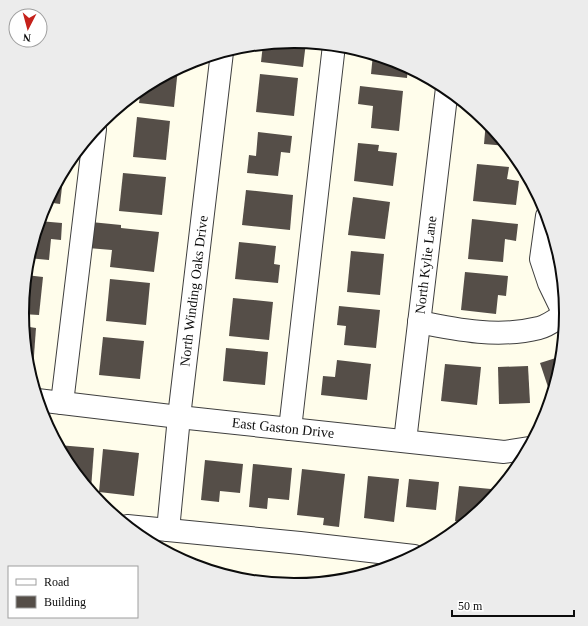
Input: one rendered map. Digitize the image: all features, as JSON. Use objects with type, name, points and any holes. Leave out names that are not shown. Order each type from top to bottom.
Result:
[{"type":"street","points":[[290,429],[333,51]]},
{"type":"street","name":"North Winding Oaks Drive","points":[[168,530],[179,417],[221,58]]},
{"type":"street","name":"North Kylie Lane","points":[[404,441],[446,97]]},
{"type":"street","points":[[62,403],[94,140]]},
{"type":"street","points":[[545,229],[541,259],[549,283],[558,301]]},
{"type":"street","points":[[419,322],[460,330],[504,333],[540,328],[559,318]]},
{"type":"street","name":"East Gaston Drive","points":[[44,401],[504,452],[521,449]]},
{"type":"street","points":[[139,527],[403,555]]},
{"type":"building","points":[[305,49],[303,67],[261,62],[262,50]]},
{"type":"building","points":[[372,60],[407,73],[407,78],[371,74]]},
{"type":"building","points":[[260,74],[298,78],[294,116],[256,112]]},
{"type":"building","points":[[177,75],[174,107],[139,103],[140,98]]},
{"type":"building","points":[[360,86],[403,91],[399,131],[371,128],[373,106],[358,104]]},
{"type":"building","points":[[137,117],[170,121],[166,160],[133,157]]},
{"type":"building","points":[[485,130],[499,145],[484,144]]},
{"type":"building","points":[[258,132],[292,136],[290,153],[281,152],[278,176],[247,173],[249,155],[256,156]]},
{"type":"building","points":[[358,143],[379,145],[378,151],[397,153],[393,186],[354,181]]},
{"type":"building","points":[[477,164],[509,167],[507,179],[519,181],[516,205],[473,201]]},
{"type":"building","points":[[123,173],[166,177],[162,215],[119,211]]},
{"type":"building","points":[[61,187],[62,187],[60,204],[53,203]]},
{"type":"building","points":[[246,190],[293,195],[290,230],[242,225]]},
{"type":"building","points":[[353,197],[390,202],[385,239],[348,235]]},
{"type":"building","points":[[472,219],[518,224],[516,241],[505,239],[503,262],[468,259]]},
{"type":"building","points":[[45,222],[62,223],[61,240],[51,239],[49,260],[35,259],[43,228]]},
{"type":"building","points":[[91,222],[121,225],[121,228],[159,232],[154,272],[110,267],[112,250],[88,248]]},
{"type":"building","points":[[239,242],[276,246],[274,264],[280,265],[278,283],[235,279]]},
{"type":"building","points":[[351,251],[384,254],[380,295],[347,292]]},
{"type":"building","points":[[465,272],[508,276],[506,296],[498,295],[496,314],[461,310]]},
{"type":"building","points":[[31,276],[43,277],[39,315],[29,314]]},
{"type":"building","points":[[110,279],[150,283],[146,325],[106,321]]},
{"type":"building","points":[[233,298],[273,302],[269,340],[229,336]]},
{"type":"building","points":[[339,306],[380,310],[376,348],[344,345],[346,326],[337,325]]},
{"type":"building","points":[[30,327],[36,328],[34,362]]},
{"type":"building","points":[[103,337],[144,341],[140,379],[99,375]]},
{"type":"building","points":[[226,348],[268,352],[265,385],[223,381]]},
{"type":"building","points":[[555,358],[548,387],[540,363]]},
{"type":"building","points":[[337,360],[371,364],[367,400],[321,395],[323,376],[335,377]]},
{"type":"building","points":[[445,364],[481,367],[477,405],[441,401]]},
{"type":"building","points":[[528,366],[530,403],[499,404],[498,367]]},
{"type":"building","points":[[65,446],[94,448],[91,483]]},
{"type":"building","points":[[103,449],[139,453],[134,496],[99,492]]},
{"type":"building","points":[[205,460],[243,464],[240,493],[220,491],[219,502],[201,500]]},
{"type":"building","points":[[253,464],[292,468],[289,500],[268,498],[267,509],[249,507]]},
{"type":"building","points":[[302,469],[345,474],[339,527],[323,525],[324,518],[297,515]]},
{"type":"building","points":[[368,476],[399,479],[394,522],[364,518]]},
{"type":"building","points":[[409,479],[439,482],[436,510],[406,507]]},
{"type":"building","points":[[459,486],[491,489],[469,512],[457,521],[455,521]]}]
